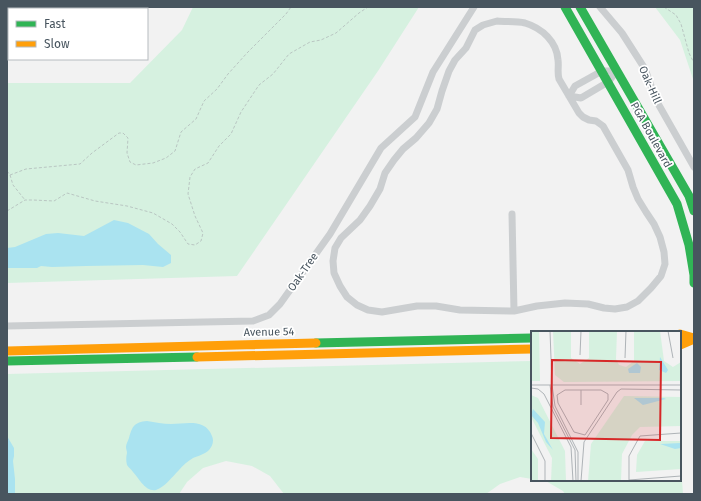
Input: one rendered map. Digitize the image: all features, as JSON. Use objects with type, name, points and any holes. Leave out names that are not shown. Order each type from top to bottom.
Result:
[{"type":"street","name":"Oak-Tree","points":[[7,326],[252,321],[269,315],[280,304],[330,234],[381,148],[414,117],[433,72],[474,7]]},
{"type":"street","name":"PGA Boulevard","points":[[565,7],[676,204],[689,245],[694,283]]},
{"type":"street","name":"PGA Boulevard","points":[[580,7],[689,196],[694,211]]},
{"type":"street","name":"Oak-Hill","points":[[600,7],[622,34],[645,69],[656,100],[694,167]]},
{"type":"street","points":[[497,22],[510,22],[524,23],[535,27],[544,33],[551,40],[556,50],[559,79],[569,96],[583,117],[596,121],[603,126],[628,170],[638,199],[654,224],[660,237],[664,252],[665,264],[661,276],[638,301],[627,307],[615,309],[588,304],[565,303],[514,310],[460,310],[436,306],[417,306],[382,312],[368,310],[357,305],[348,298],[334,273],[333,261],[335,248],[341,238],[360,220],[370,206],[380,189],[385,174],[394,160],[429,123],[437,109],[448,71],[466,48],[475,30],[483,25],[497,22]]},
{"type":"street","points":[[569,96],[575,86],[602,71],[617,71]]},
{"type":"street","points":[[569,96],[580,98],[608,82],[617,71]]},
{"type":"street","points":[[512,214],[514,310]]},
{"type":"street","points":[[681,334],[694,338]]},
{"type":"street","name":"Avenue 54","points":[[7,351],[531,338]]},
{"type":"street","points":[[681,344],[694,338]]},
{"type":"street","name":"Avenue 54","points":[[7,361],[531,349]]},
{"type":"path","points":[[10,175],[26,169],[80,164],[119,133],[123,133],[128,138],[127,153],[130,162],[136,165],[153,163],[166,158],[175,151],[181,132],[196,118],[204,101],[217,89],[247,53],[292,7]]},
{"type":"path","points":[[7,211],[25,200],[54,201],[67,193],[95,201],[127,206],[153,213],[172,224],[180,232],[188,244],[195,245],[201,241],[203,233],[195,216],[188,194],[190,177],[195,169],[208,163],[219,146],[231,134],[241,112],[259,86],[274,74],[289,54],[310,42],[321,40],[336,33],[368,7]]},
{"type":"path","points":[[664,7],[676,15],[681,24],[689,54],[694,63]]},
{"type":"path","points":[[7,171],[13,185],[25,200]]},
{"type":"green space","points":[[193,7],[419,7],[378,71],[237,276],[7,283],[7,83],[130,83],[182,30]]},
{"type":"green space","points":[[655,7],[694,7],[694,82],[680,40]]},
{"type":"green space","points":[[531,361],[531,479],[520,477],[500,484],[486,494],[284,494],[270,476],[252,466],[226,461],[203,468],[187,482],[179,494],[7,494],[7,374]]},
{"type":"green space","points":[[681,467],[683,494],[565,494],[563,491],[546,481],[681,481]]},
{"type":"water","points":[[114,220],[128,223],[149,234],[171,255],[171,263],[163,267],[143,265],[41,266],[37,268],[7,268],[7,248],[15,247],[46,234],[58,233],[84,236]]},
{"type":"water","points":[[147,421],[168,424],[200,424],[209,430],[213,439],[209,450],[187,462],[165,484],[156,490],[145,487],[126,462],[126,446],[134,426]]},
{"type":"water","points":[[7,436],[14,448],[13,461],[15,494],[7,494]]},
{"type":"traffic: fast","points":[[565,7],[677,204],[689,245],[694,283]]},
{"type":"traffic: fast","points":[[580,7],[689,196],[694,211]]},
{"type":"traffic: fast","points":[[316,343],[531,338]]},
{"type":"traffic: fast","points":[[7,361],[197,357]]},
{"type":"traffic: slow","points":[[681,334],[694,338]]},
{"type":"traffic: slow","points":[[681,345],[694,339]]},
{"type":"traffic: slow","points":[[7,351],[316,343]]},
{"type":"traffic: slow","points":[[197,357],[531,349]]}]
